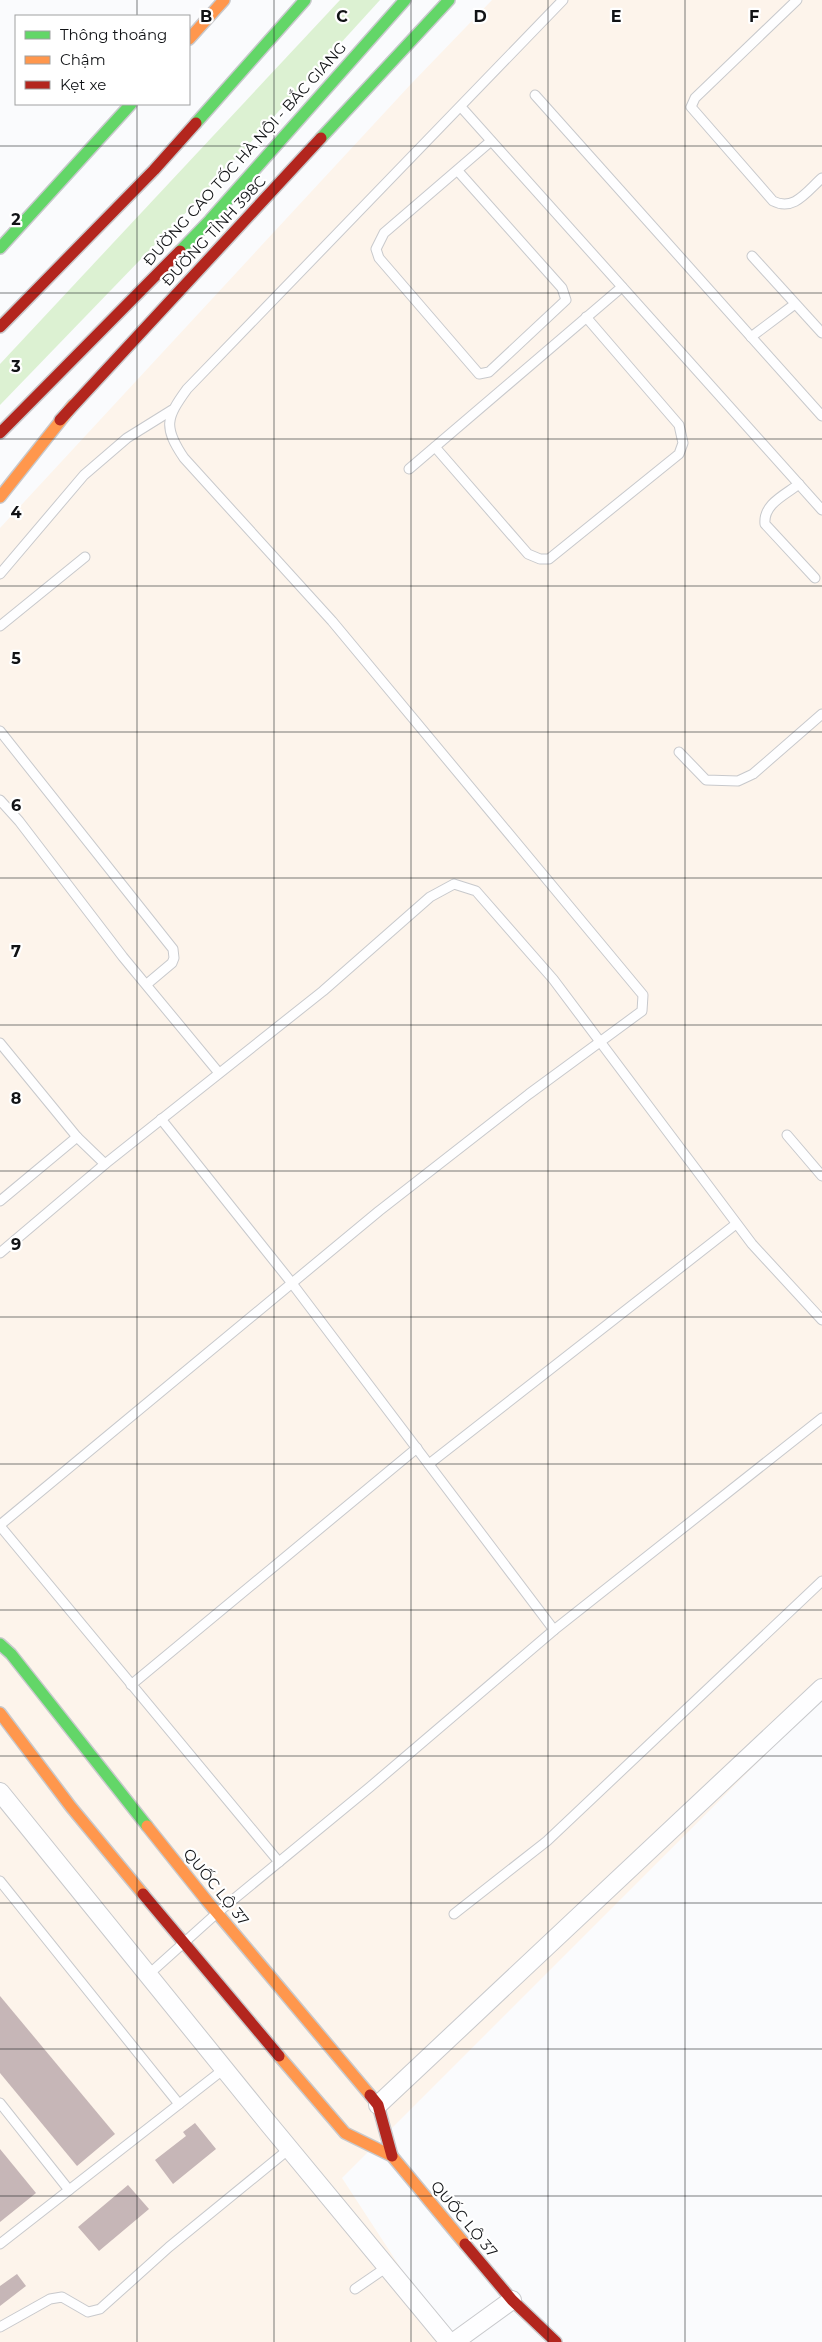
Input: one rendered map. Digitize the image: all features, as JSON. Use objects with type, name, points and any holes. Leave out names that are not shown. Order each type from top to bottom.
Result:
[{"type":"main road","points":[[190,38],[224,0]]},
{"type":"main road","points":[[0,327],[154,170],[305,0]]},
{"type":"main road","name":"ĐƯỜNG CAO TỐC HÀ NỘI - BẮC GIANG","points":[[0,433],[210,220],[405,0]]},
{"type":"main road","name":"ĐƯỜNG TỈNH 398C","points":[[0,482],[73,406],[449,0]]},
{"type":"main road","points":[[0,248],[130,105]]},
{"type":"main road","points":[[0,236],[66,176]]},
{"type":"main road","points":[[0,497],[73,406]]},
{"type":"main road","points":[[0,1640],[11,1654]]},
{"type":"main road","name":"QUỐC LỘ 37","points":[[0,1644],[11,1654],[374,2108],[392,2156],[512,2300],[556,2342]]},
{"type":"main road","name":"QUỐC LỘ 37","points":[[0,1714],[71,1807],[183,1943],[348,2130],[392,2156]]},
{"type":"main road","name":"QUỐC LỘ 37","points":[[512,2300],[522,2325]]},
{"type":"street","points":[[374,2108],[822,1688]]},
{"type":"street","points":[[0,1792],[289,2149],[449,2342]]},
{"type":"street","points":[[454,2342],[512,2300]]},
{"type":"lane","points":[[0,574],[40,523],[84,475],[127,438],[172,410],[194,382],[563,0]]},
{"type":"lane","points":[[797,0],[695,98],[692,107],[773,201],[781,205],[794,204],[822,178]]},
{"type":"lane","points":[[534,95],[822,416]]},
{"type":"lane","points":[[461,107],[822,510]]},
{"type":"lane","points":[[457,170],[562,288],[566,296],[566,300],[484,375],[479,374],[379,258],[376,249],[384,232],[491,140]]},
{"type":"lane","points":[[752,256],[822,333]]},
{"type":"lane","points":[[409,469],[622,287]]},
{"type":"lane","points":[[751,337],[795,304]]},
{"type":"lane","points":[[435,447],[528,554],[540,559],[549,559],[679,454],[683,443],[679,425],[586,318]]},
{"type":"lane","points":[[172,410],[169,424],[173,441],[184,458],[332,621],[643,995],[642,1011],[601,1043],[529,1094],[379,1210],[0,1525],[279,1862]]},
{"type":"lane","points":[[799,484],[769,507],[764,515],[765,524],[815,578]]},
{"type":"lane","points":[[0,626],[85,557]]},
{"type":"lane","points":[[679,752],[706,780],[738,781],[753,774],[822,714]]},
{"type":"lane","points":[[0,731],[173,949],[174,958],[172,963],[147,984]]},
{"type":"lane","points":[[0,800],[19,821],[123,957],[219,1074]]},
{"type":"lane","points":[[0,1253],[105,1164],[322,992],[430,897],[454,884],[476,891],[553,979],[736,1224],[822,1320]]},
{"type":"lane","points":[[0,1043],[77,1137],[105,1164]]},
{"type":"lane","points":[[161,1119],[291,1282],[554,1630]]},
{"type":"lane","points":[[787,1135],[822,1176]]},
{"type":"lane","points":[[0,1201],[77,1137]]},
{"type":"lane","points":[[429,1464],[736,1224]]},
{"type":"lane","points":[[148,1975],[217,1913],[473,1700],[554,1630],[822,1418]]},
{"type":"lane","points":[[131,1685],[417,1448]]},
{"type":"lane","points":[[454,1914],[547,1841],[822,1581]]},
{"type":"lane","points":[[0,1881],[179,2104]]},
{"type":"lane","points":[[0,2244],[224,2068]]},
{"type":"lane","points":[[0,2103],[69,2190]]},
{"type":"lane","points":[[0,2327],[50,2298],[62,2297],[88,2312],[100,2309],[169,2247],[289,2149]]},
{"type":"lane","points":[[355,2289],[388,2267]]},
{"type":"shaded area","points":[[492,0],[822,0],[822,1698],[342,2178],[449,2342],[0,2342],[0,528],[411,84]]},
{"type":"green space","points":[[340,0],[380,0],[196,202],[0,405],[0,364]]},
{"type":"building","points":[[0,1996],[115,2134],[77,2166],[0,2073]]},
{"type":"building","points":[[195,2123],[216,2149],[173,2184],[155,2160],[186,2136],[183,2132]]},
{"type":"building","points":[[0,2149],[36,2193],[0,2222]]},
{"type":"building","points":[[128,2185],[149,2209],[99,2251],[78,2227]]},
{"type":"building","points":[[17,2274],[26,2286],[0,2306],[0,2286]]},
{"type":"traffic: fast","points":[[196,123],[305,0]]},
{"type":"traffic: fast","points":[[180,251],[210,220],[405,0]]},
{"type":"traffic: fast","points":[[321,138],[449,0]]},
{"type":"traffic: fast","points":[[0,248],[130,105]]},
{"type":"traffic: fast","points":[[0,1644],[11,1654],[147,1826]]},
{"type":"traffic: slow","points":[[190,38],[224,0]]},
{"type":"traffic: slow","points":[[0,497],[73,405]]},
{"type":"traffic: slow","points":[[0,1713],[71,1807],[143,1894]]},
{"type":"traffic: slow","points":[[147,1826],[207,1901],[370,2095]]},
{"type":"traffic: slow","points":[[279,2056],[345,2133],[392,2156],[465,2244]]},
{"type":"traffic: jam","points":[[0,327],[154,170],[196,123]]},
{"type":"traffic: jam","points":[[60,420],[321,138]]},
{"type":"traffic: jam","points":[[0,433],[180,251]]},
{"type":"traffic: jam","points":[[143,1894],[279,2056]]},
{"type":"traffic: jam","points":[[370,2095],[378,2105],[392,2156]]},
{"type":"traffic: jam","points":[[465,2244],[512,2300],[556,2342]]}]
